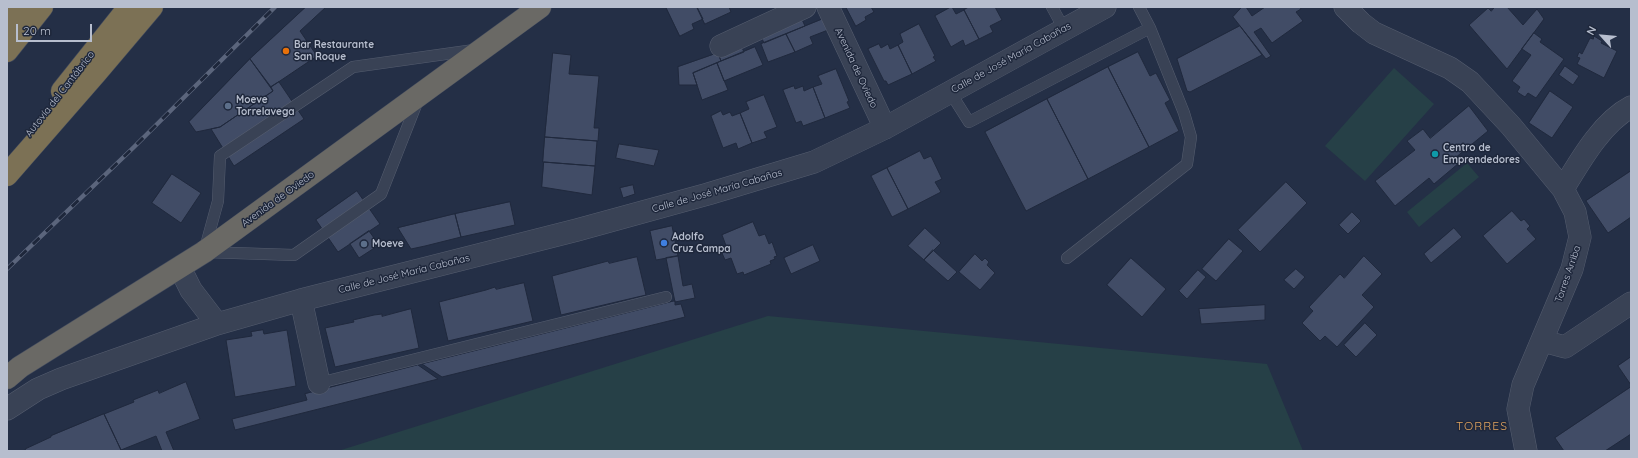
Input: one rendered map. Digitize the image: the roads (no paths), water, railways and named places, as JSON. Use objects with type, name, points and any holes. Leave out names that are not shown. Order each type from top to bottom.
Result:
[{"type":"highway","points":[[7,25],[20,7]]},
{"type":"highway","points":[[7,51],[42,7]]},
{"type":"highway","name":"Autovía del Cantábrico","points":[[7,162],[129,7]]},
{"type":"highway","points":[[7,175],[152,7]]},
{"type":"highway","name":"Avenida de Oviedo","points":[[7,378],[20,367],[204,252],[540,7]]},
{"type":"street","points":[[720,46],[805,7]]},
{"type":"street","name":"Avenida de Oviedo","points":[[828,7],[885,128]]},
{"type":"street","name":"Calle de José María Cabañas","points":[[7,409],[38,389],[61,379],[217,324],[301,300],[577,230],[814,162],[885,128],[1105,7]]},
{"type":"street","name":"Torres Arriba","points":[[1345,7],[1361,23],[1374,33],[1450,68],[1470,82],[1511,126],[1563,188],[1575,212],[1580,237],[1572,269],[1543,341],[1523,385],[1518,409],[1526,451]]},
{"type":"street","points":[[1563,188],[1598,137],[1614,119],[1631,107]]},
{"type":"street","points":[[180,268],[191,290],[217,324]]},
{"type":"street","points":[[301,300],[319,383]]},
{"type":"street","points":[[1543,341],[1565,347],[1631,303]]},
{"type":"lane","points":[[1052,7],[1064,29]]},
{"type":"lane","points":[[1067,258],[1187,164],[1191,137],[1184,112],[1150,28],[1139,7]]},
{"type":"lane","points":[[950,92],[969,122],[1150,28]]},
{"type":"lane","points":[[419,95],[381,194],[294,255],[204,252],[218,201],[220,156],[353,67],[483,48]]},
{"type":"lane","points":[[319,383],[666,297]]},
{"type":"railway","points":[[7,269],[134,147],[275,7]]},
{"type":"place","name":"Bar Restaurante San Roque","points":[[286,51]]},
{"type":"place","name":"Moeve Torrelavega","points":[[228,106]]},
{"type":"place","name":"Centro de Emprendedores","points":[[1435,154]]},
{"type":"place","name":"Adolfo Cruz Campa","points":[[664,243]]},
{"type":"place","name":"Moeve","points":[[364,244]]},
{"type":"district","name":"TORRES","points":[[1482,426]]}]
